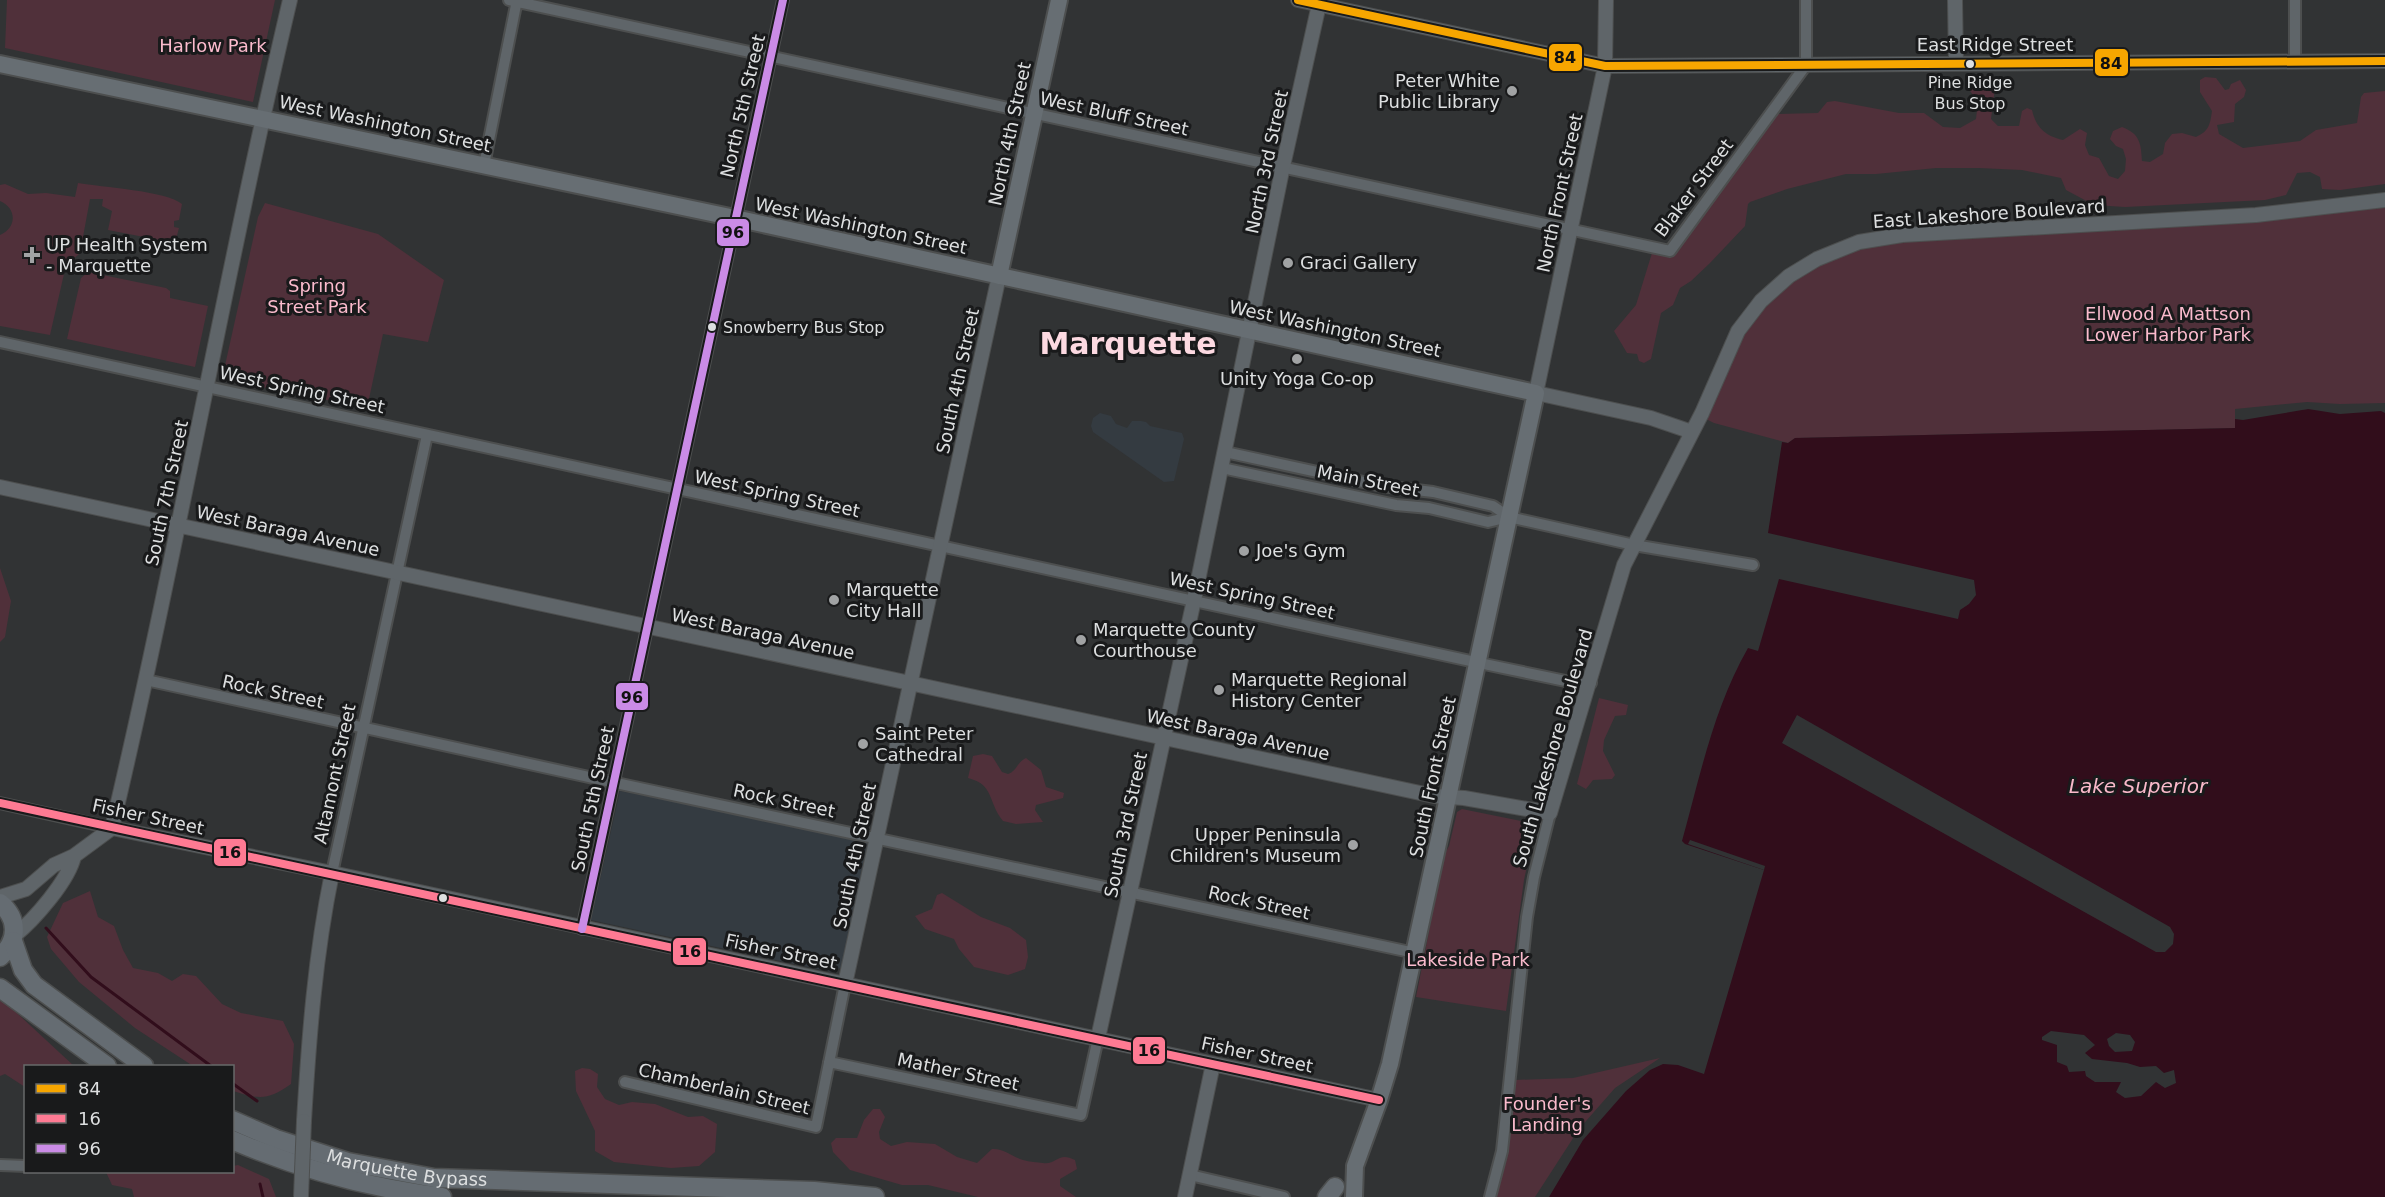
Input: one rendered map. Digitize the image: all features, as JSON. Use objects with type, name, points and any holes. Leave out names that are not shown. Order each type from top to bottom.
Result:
[{"type":"highway","points":[[0,903],[13,920],[14,938],[23,970],[34,985],[143,1065]]},
{"type":"highway","points":[[0,957],[14,938]]},
{"type":"highway","points":[[0,988],[106,1065]]},
{"type":"highway","name":"Marquette Bypass","points":[[234,1121],[276,1139],[348,1162],[434,1178],[814,1191],[875,1197]]},
{"type":"highway","name":"Marquette Bypass","points":[[234,1141],[342,1179],[375,1187],[442,1197]]},
{"type":"main road","name":"North 4th Street","points":[[999,276],[1059,0]]},
{"type":"main road","name":"West Washington Street","points":[[0,64],[735,218],[1536,393]]},
{"type":"main road","name":"South Front Street","points":[[1354,1197],[1355,1166],[1390,1064],[1536,393]]},
{"type":"main road","name":"South Front Street","points":[[1331,1194],[1355,1166]]},
{"type":"street","name":"South 7th Street","points":[[112,828],[146,680],[263,118],[290,0]]},
{"type":"street","name":"North 5th Street","points":[[735,218],[783,0]]},
{"type":"street","name":"East Ridge Street","points":[[1298,0],[1320,2],[1605,66],[2385,61]]},
{"type":"street","name":"North Front Street","points":[[1536,393],[1605,66],[1606,0]]},
{"type":"street","points":[[1806,0],[1806,65]]},
{"type":"street","points":[[1955,0],[1956,63]]},
{"type":"street","points":[[2295,0],[2295,61]]},
{"type":"street","name":"West Bluff Street","points":[[514,1],[1283,166],[1571,231]]},
{"type":"street","points":[[484,165],[514,1]]},
{"type":"street","name":"North 3rd Street","points":[[1250,331],[1283,166],[1320,2]]},
{"type":"street","name":"Blaker Street","points":[[1571,231],[1670,251],[1806,65]]},
{"type":"street","name":"East Lakeshore Boulevard","points":[[1692,432],[1738,332],[1761,301],[1789,276],[1817,259],[1859,242],[1902,235],[2256,214],[2385,200]]},
{"type":"street","name":"South 5th Street","points":[[582,929],[735,218]]},
{"type":"street","name":"South 4th Street","points":[[816,1127],[999,276]]},
{"type":"street","name":"South 3rd Street","points":[[1081,1115],[1194,600],[1250,331]]},
{"type":"street","name":"West Spring Street","points":[[0,342],[1477,662],[1580,684],[1591,683]]},
{"type":"street","points":[[1536,393],[1651,418],[1692,432]]},
{"type":"street","name":"South Lakeshore Boulevard","points":[[1490,1197],[1502,1151],[1512,1075],[1527,917],[1534,877],[1550,813],[1591,683],[1624,565],[1692,432]]},
{"type":"street","name":"Altamont Street","points":[[301,1197],[312,1000],[318,947],[427,435]]},
{"type":"street","name":"Main Street","points":[[1225,452],[1382,486],[1433,492],[1493,506],[1509,517],[1634,545],[1753,566]]},
{"type":"street","name":"Main Street","points":[[1222,468],[1396,505],[1429,508],[1488,522],[1509,517]]},
{"type":"street","name":"West Baraga Avenue","points":[[0,487],[1434,796],[1550,813]]},
{"type":"street","name":"Rock Street","points":[[146,680],[1415,953]]},
{"type":"street","name":"Fisher Street","points":[[0,803],[1379,1100]]},
{"type":"street","points":[[0,897],[26,889],[54,865],[74,856],[112,828]]},
{"type":"street","points":[[14,938],[31,922],[64,878],[74,856]]},
{"type":"street","name":"Mather Street","points":[[829,1062],[1081,1115]]},
{"type":"street","points":[[1185,1197],[1213,1064]]},
{"type":"street","name":"Chamberlain Street","points":[[625,1082],[816,1127]]},
{"type":"street","points":[[0,1165],[24,1166]]},
{"type":"street","points":[[1190,1175],[1284,1197]]},
{"type":"shaded area","points":[[1100,413],[1111,416],[1116,424],[1127,428],[1132,421],[1141,421],[1150,426],[1182,433],[1184,439],[1174,481],[1164,482],[1093,432],[1091,426],[1093,418]]},
{"type":"shaded area","points":[[620,791],[871,840],[842,967],[832,972],[591,920]]},
{"type":"green space","name":"Harlow Park","points":[[7,0],[275,0],[253,102],[5,48]]},
{"type":"green space","points":[[2205,77],[2216,78],[2225,90],[2240,80],[2246,90],[2244,97],[2235,104],[2234,122],[2217,125],[2219,134],[2243,148],[2300,141],[2316,130],[2357,123],[2361,97],[2364,93],[2385,91],[2385,184],[2340,190],[2322,189],[2320,177],[2310,172],[2297,173],[2286,195],[2265,200],[2125,207],[2094,205],[2066,190],[2061,178],[2022,170],[1936,168],[1876,174],[1846,174],[1787,189],[1750,202],[1745,226],[1710,263],[1680,288],[1673,305],[1661,313],[1651,359],[1644,363],[1639,361],[1637,354],[1627,353],[1614,331],[1636,305],[1652,253],[1657,252],[1666,256],[1673,254],[1774,114],[1818,113],[1827,102],[1835,101],[1899,113],[1924,113],[1943,127],[1960,128],[1976,119],[1978,102],[1968,88],[1969,81],[1990,81],[1995,88],[1991,119],[1998,126],[2019,126],[2022,111],[2027,108],[2032,110],[2036,122],[2043,130],[2057,138],[2063,140],[2080,129],[2087,133],[2085,145],[2089,155],[2099,158],[2109,176],[2118,179],[2125,171],[2126,159],[2123,149],[2116,146],[2110,139],[2113,131],[2122,127],[2133,133],[2140,144],[2142,161],[2150,162],[2163,154],[2165,143],[2172,134],[2182,133],[2196,137],[2206,130],[2212,111],[2200,92],[2200,80]]},
{"type":"green space","name":"UP Health System - Marquette","points":[[78,183],[149,193],[182,204],[179,220],[174,221],[174,227],[179,228],[175,243],[108,230],[112,211],[102,206],[103,199],[90,199],[80,253],[67,265],[50,335],[0,326],[0,235],[10,228],[13,218],[10,208],[0,201],[0,185],[5,184],[28,194],[46,193],[75,197]]},
{"type":"green space","name":"Ellwood A Mattson Lower Harbor Park","points":[[2385,200],[2385,406],[2235,412],[2236,428],[1795,438],[1788,443],[1714,423],[1700,416],[1738,331],[1789,276],[1859,242]]},
{"type":"green space","name":"Spring Street Park","points":[[265,203],[378,234],[444,280],[428,342],[383,334],[367,408],[222,379],[258,217]]},
{"type":"green space","points":[[88,272],[166,288],[170,291],[170,298],[208,306],[195,367],[67,339],[81,278]]},
{"type":"green space","points":[[0,568],[11,601],[5,637],[0,642]]},
{"type":"green space","points":[[1599,698],[1628,705],[1626,715],[1615,716],[1604,740],[1603,751],[1615,775],[1612,779],[1593,780],[1586,789],[1577,784]]},
{"type":"green space","points":[[983,754],[992,756],[1002,772],[1008,774],[1026,758],[1041,770],[1046,787],[1064,793],[1063,798],[1036,805],[1035,810],[1043,822],[1016,824],[1003,821],[987,789],[977,781],[968,778],[973,756]]},
{"type":"green space","name":"Lakeside Park","points":[[1462,809],[1536,824],[1524,880],[1506,1011],[1416,997],[1444,855],[1449,846],[1457,812]]},
{"type":"green space","points":[[90,891],[98,917],[114,926],[133,968],[158,973],[172,981],[183,974],[196,976],[222,1004],[241,1013],[283,1021],[294,1044],[291,1084],[263,1097],[234,1091],[234,1065],[191,1065],[135,1028],[79,982],[51,949],[47,937],[63,903]]},
{"type":"green space","points":[[942,893],[981,917],[1010,928],[1026,940],[1028,957],[1025,969],[1008,975],[974,967],[954,939],[925,929],[915,916],[932,909],[937,895]]},
{"type":"green space","points":[[0,998],[73,1065],[24,1065],[24,1086],[5,1074],[0,1076]]},
{"type":"green space","name":"Founder's Landing","points":[[1660,1058],[1615,1088],[1579,1129],[1535,1197],[1495,1197],[1507,1147],[1515,1080],[1573,1078]]},
{"type":"green space","points":[[582,1068],[590,1069],[598,1074],[597,1087],[605,1099],[619,1105],[632,1102],[655,1104],[688,1117],[703,1116],[717,1124],[715,1152],[699,1166],[671,1168],[614,1162],[595,1151],[595,1131],[576,1091],[575,1071]]},
{"type":"green space","points":[[873,1109],[880,1109],[885,1117],[879,1132],[880,1139],[891,1146],[907,1142],[935,1144],[957,1157],[977,1163],[992,1149],[1031,1162],[1048,1163],[1065,1157],[1075,1160],[1077,1169],[1060,1179],[1060,1186],[1076,1197],[978,1197],[928,1185],[902,1185],[850,1170],[833,1152],[831,1143],[836,1138],[857,1138],[864,1120]]},
{"type":"green space","points":[[238,1165],[269,1179],[276,1197],[134,1197],[132,1189],[112,1185],[106,1173],[234,1173],[234,1166]]},
{"type":"water","name":"Lake Superior","points":[[2385,406],[2385,1197],[1549,1197],[1583,1140],[1626,1091],[1650,1070],[1663,1064],[1678,1065],[1704,1074],[1764,870],[1685,844],[1682,841],[1717,718],[1748,648],[1758,651],[1779,579],[1958,619],[1960,610],[1976,595],[1974,580],[1768,533],[1782,442],[1788,443],[1795,438],[2235,428],[2235,412]],"holes":[[[2051,1031],[2084,1035],[2095,1045],[2085,1053],[2092,1059],[2127,1063],[2140,1067],[2156,1066],[2164,1073],[2174,1070],[2176,1083],[2165,1088],[2156,1082],[2141,1096],[2125,1098],[2116,1092],[2121,1082],[2095,1082],[2086,1076],[2085,1071],[2069,1072],[2067,1066],[2057,1062],[2057,1045],[2042,1040],[2042,1037]],[[2116,1033],[2130,1035],[2135,1042],[2132,1051],[2115,1052],[2109,1046],[2107,1039]]]},
{"type":"pier","points":[[2307,402],[2385,403],[2385,413],[2381,411],[2340,414],[2308,409],[2243,420],[2235,419],[2235,409]]},
{"type":"pier","points":[[1797,715],[2170,927],[2174,934],[2173,944],[2165,952],[2156,952],[1782,743]]},
{"type":"pier","points":[[1690,840],[1765,866],[1764,870],[1688,844]]},
{"type":"waterway","points":[[46,928],[91,977],[210,1065]]},
{"type":"waterway","points":[[234,1084],[257,1101]]},
{"type":"waterway","points":[[260,1184],[263,1197]]},
{"type":"transit line","name":"96","points":[[582,929],[783,0]]},
{"type":"transit line","name":"84","points":[[1298,0],[1605,66],[2385,61]]},
{"type":"transit line","name":"16","points":[[0,803],[1379,1100]]},
{"type":"place","name":"Pine Ridge Bus Stop","points":[[1970,64]]},
{"type":"place","name":"Peter White Public Library","points":[[1512,91]]},
{"type":"place","name":"UP Health System - Marquette","points":[[32,255]]},
{"type":"place","name":"Graci Gallery","points":[[1288,263]]},
{"type":"place","name":"Snowberry Bus Stop","points":[[712,327]]},
{"type":"place","name":"Unity Yoga Co-op","points":[[1297,359]]},
{"type":"place","name":"Joe's Gym","points":[[1244,551]]},
{"type":"place","name":"Marquette City Hall","points":[[834,600]]},
{"type":"place","name":"Marquette County Courthouse","points":[[1081,640]]},
{"type":"place","name":"Marquette Regional History Center","points":[[1219,690]]},
{"type":"place","name":"Saint Peter Cathedral","points":[[863,744]]},
{"type":"place","name":"Upper Peninsula Children's Museum","points":[[1353,845]]},
{"type":"district","name":"Marquette","points":[[1128,344]]}]
